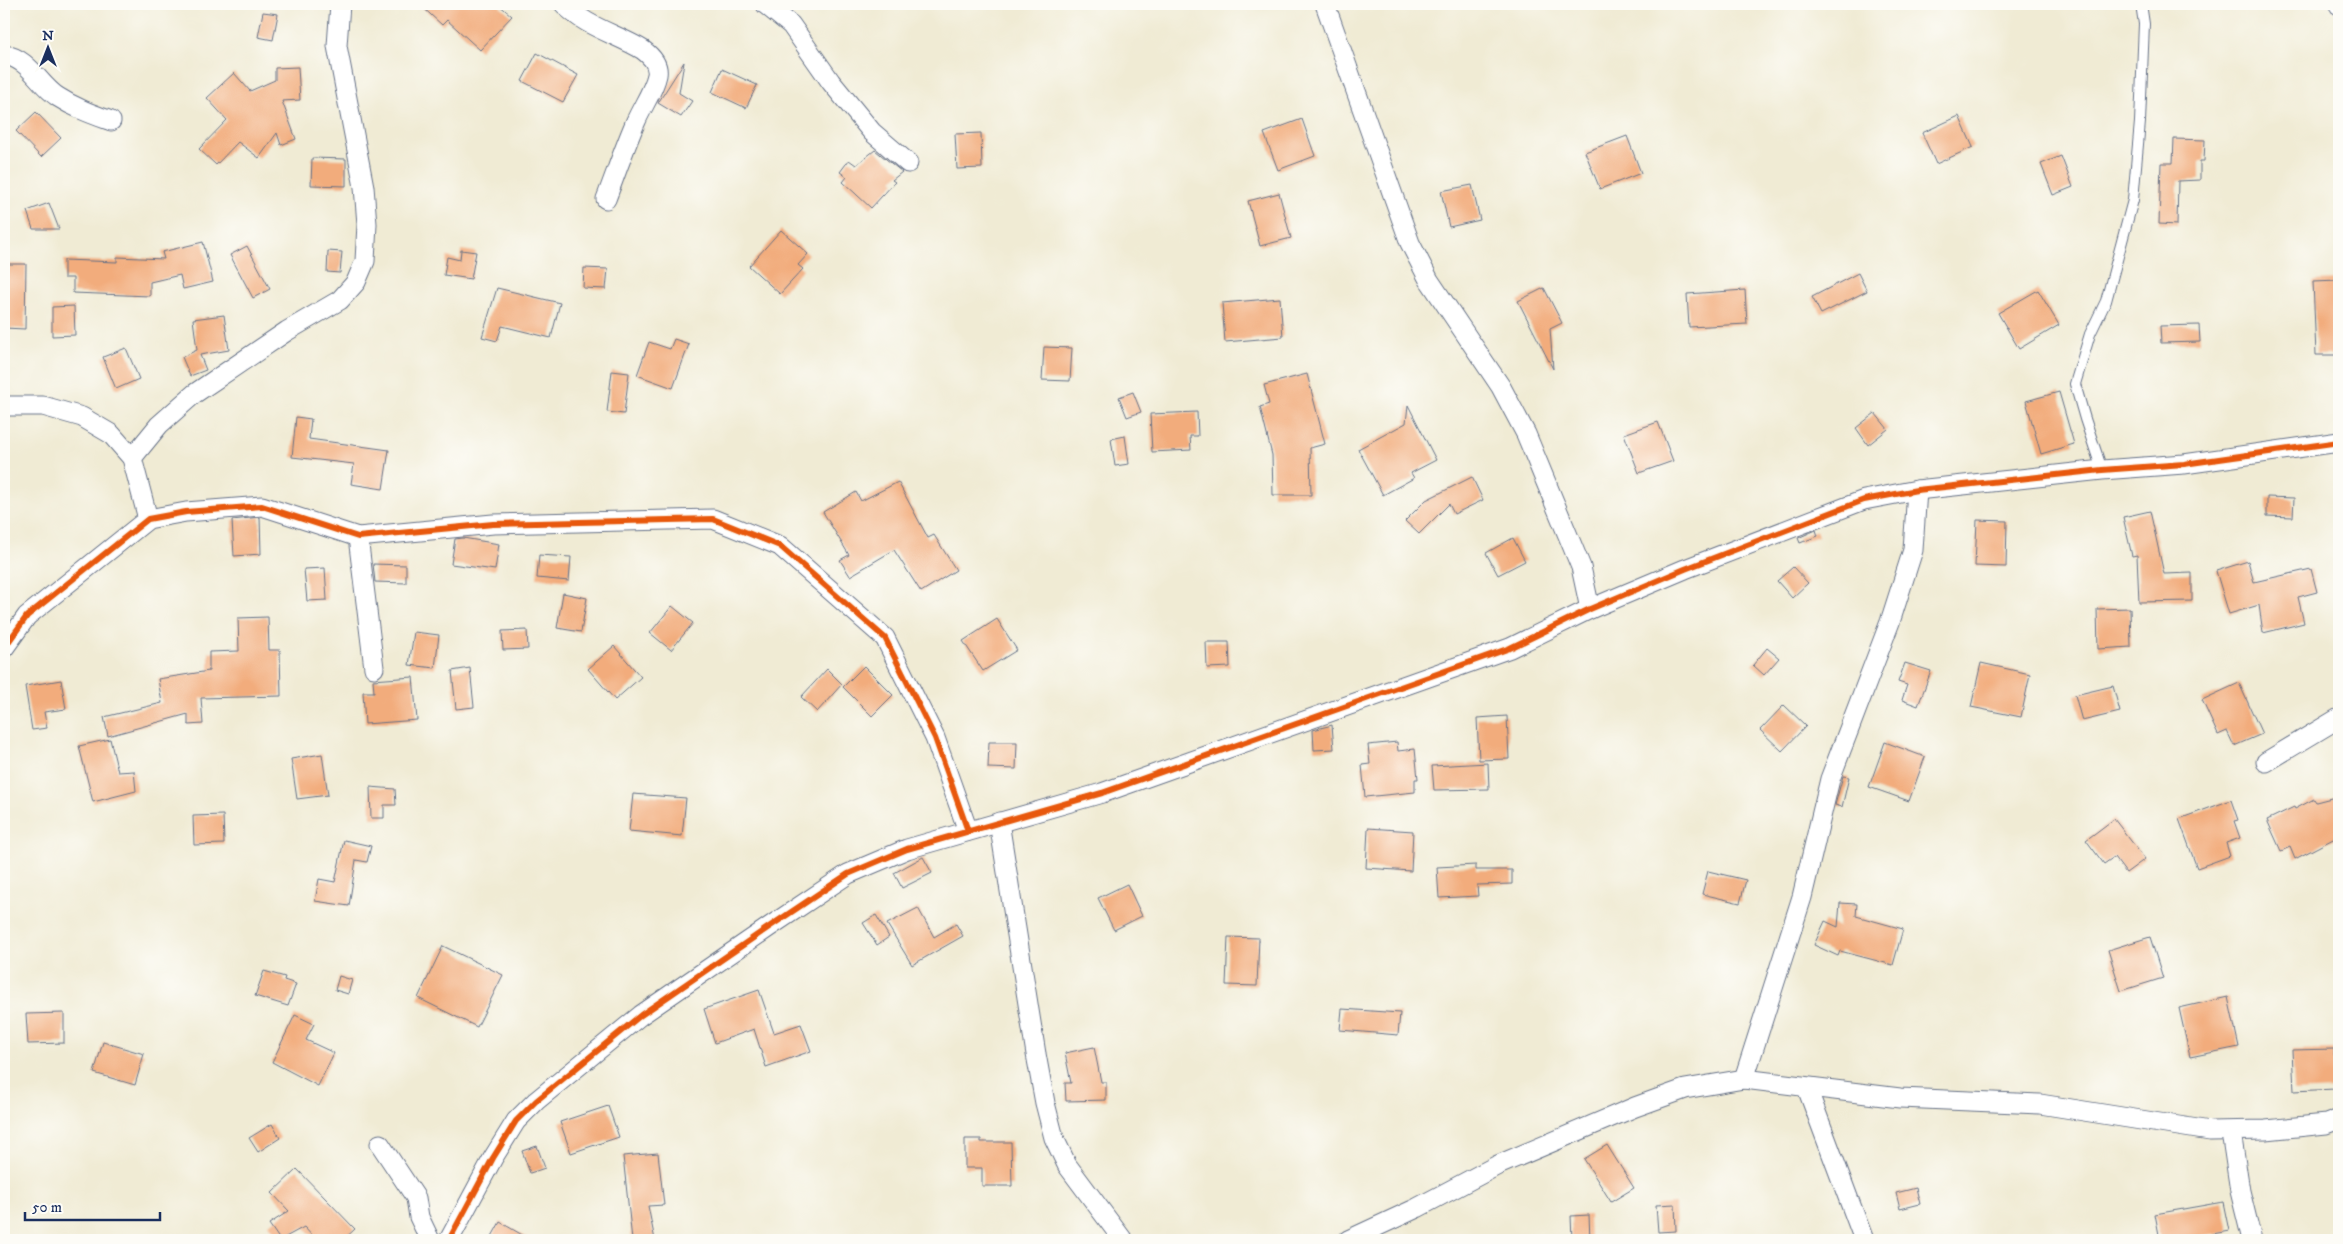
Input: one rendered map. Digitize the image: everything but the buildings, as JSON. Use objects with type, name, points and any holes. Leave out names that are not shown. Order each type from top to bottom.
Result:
[{"type":"street","points":[[132,458],[158,424],[194,394],[287,331],[340,300],[356,282],[365,261],[367,224],[364,186],[337,46],[340,4]]},
{"type":"street","points":[[564,4],[572,12],[593,26],[643,51],[652,58],[657,66],[657,76],[635,123],[606,199]]},
{"type":"street","points":[[765,4],[791,25],[831,82],[872,132],[908,163]]},
{"type":"street","points":[[1325,4],[1362,102],[1410,243],[1430,280],[1500,386],[1526,434],[1580,567],[1590,609]]},
{"type":"street","points":[[4,55],[25,64],[56,96],[81,110],[111,121]]},
{"type":"street","points":[[4,406],[43,406],[82,417],[111,434],[132,458],[148,519]]},
{"type":"street","points":[[449,1240],[493,1158],[516,1121],[536,1101],[641,1015],[848,874],[906,849],[1102,793],[1510,648],[1590,609],[1771,534],[1864,500],[1917,490],[2102,470],[2184,464],[2339,442]]},
{"type":"street","points":[[1744,1079],[1802,897],[1830,779],[1890,622],[1913,550],[1917,490]]},
{"type":"street","points":[[4,648],[27,616],[148,519],[186,512],[262,506],[358,537],[493,524],[713,518],[780,546],[885,638],[935,738],[968,831]]},
{"type":"street","points":[[358,537],[374,668]]},
{"type":"street","points":[[2266,762],[2339,718]]},
{"type":"street","points":[[1000,822],[1036,1054],[1054,1138],[1067,1165],[1124,1240]]},
{"type":"street","points":[[1348,1240],[1417,1208],[1498,1165],[1635,1107],[1685,1089],[1744,1079],[1900,1098],[2040,1104],[2144,1122],[2232,1132],[2326,1124],[2339,1120]]},
{"type":"street","points":[[1807,1088],[1864,1240]]},
{"type":"street","points":[[2232,1132],[2240,1192],[2252,1240]]},
{"type":"street","points":[[380,1144],[416,1198],[419,1217],[430,1240]]},
{"type":"lane","points":[[2102,470],[2075,384],[2090,334],[2106,301],[2132,200],[2140,122],[2144,24],[2141,4]]},
{"type":"cycle path","points":[[449,1240],[493,1158],[516,1121],[536,1101],[641,1015],[769,927],[848,874],[907,849],[1102,793],[1510,648],[1590,609],[1685,569],[1864,500],[1917,490],[2102,470],[2184,464],[2339,442]]},
{"type":"cycle path","points":[[4,648],[27,616],[148,519],[186,512],[262,506],[358,537],[493,524],[713,519],[780,546],[885,638],[935,738],[968,831]]}]
